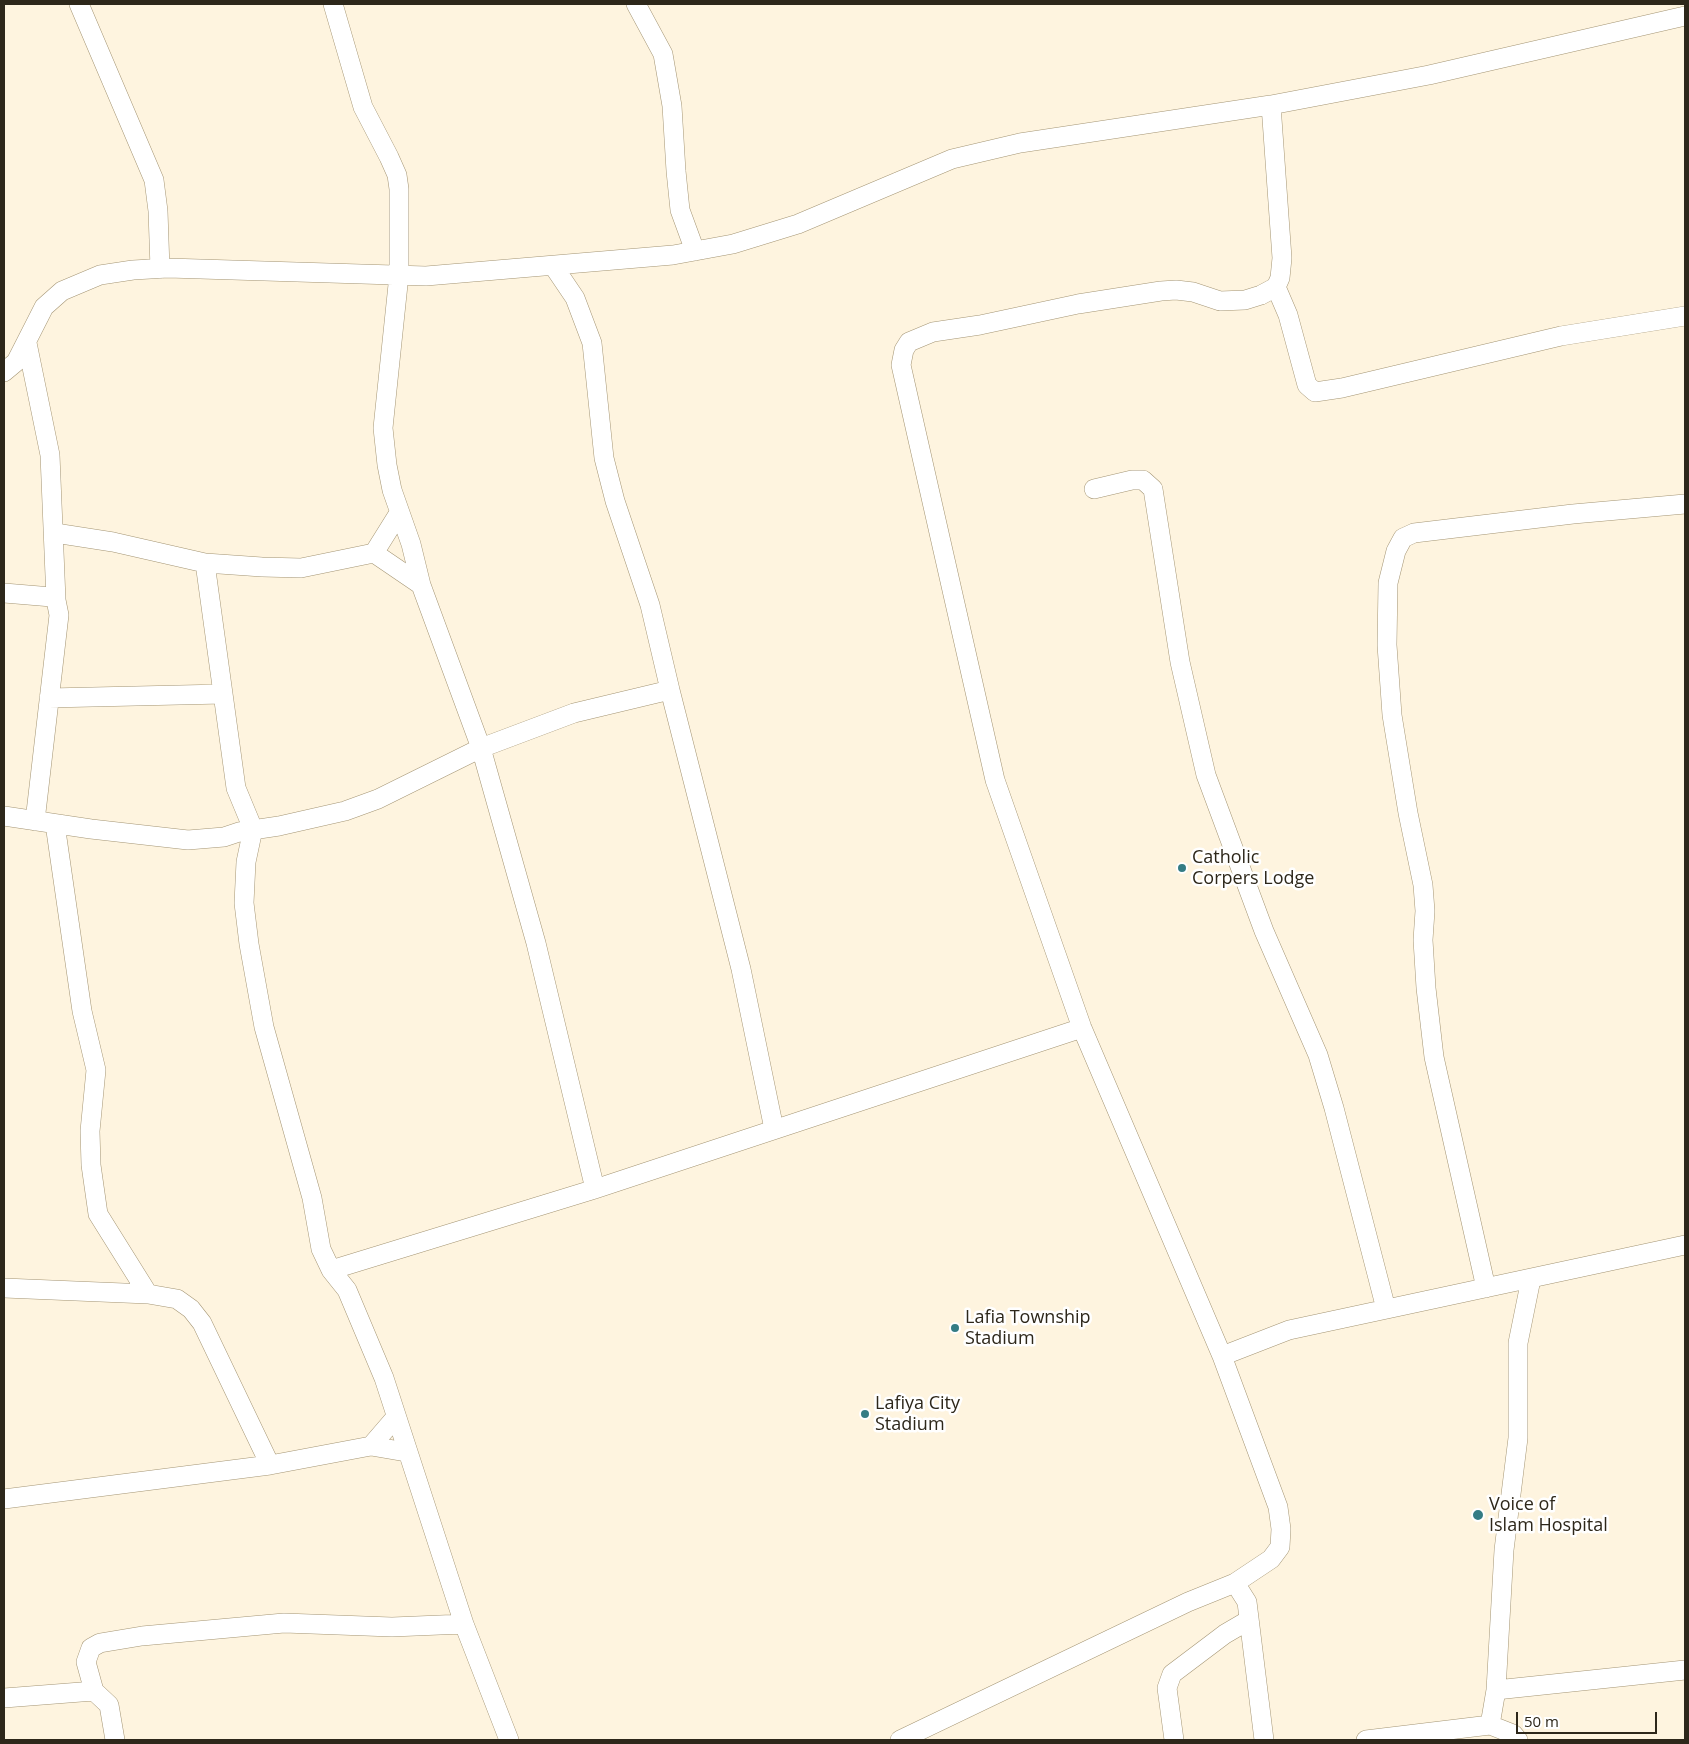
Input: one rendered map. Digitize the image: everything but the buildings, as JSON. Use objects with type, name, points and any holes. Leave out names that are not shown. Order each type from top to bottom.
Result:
[{"type":"street","points":[[79,4],[154,180],[158,211],[160,269]]},
{"type":"street","points":[[333,4],[362,107],[397,175],[400,216],[399,275],[383,428],[387,465],[399,513],[411,544],[421,586],[481,748],[536,943],[595,1189]]},
{"type":"street","points":[[636,4],[663,54],[672,106],[680,210],[695,251]]},
{"type":"street","points":[[4,372],[16,362],[44,307],[62,291],[100,275],[160,269],[426,276],[673,256],[733,244],[798,224],[952,159],[1020,143],[1271,105],[1429,75],[1685,16]]},
{"type":"street","points":[[900,1740],[1188,1602],[1235,1583],[1271,1559],[1280,1547],[1281,1529],[1278,1507],[1222,1356],[1082,1028],[996,780],[901,365],[904,350],[916,338],[933,332],[980,325],[1078,304],[1176,290],[1193,292],[1220,301],[1245,300],[1261,295],[1276,287],[1280,278],[1282,258],[1271,105]]},
{"type":"street","points":[[554,266],[574,298],[592,343],[604,458],[615,501],[650,605],[741,969],[774,1130]]},
{"type":"street","points":[[1276,287],[1288,315],[1306,385],[1315,392],[1342,388],[1561,336],[1685,316]]},
{"type":"street","points":[[27,343],[50,456],[55,533],[56,600],[59,615],[35,820]]},
{"type":"street","points":[[1094,489],[1132,480],[1142,480],[1153,489],[1180,662],[1206,775],[1264,931],[1318,1055],[1334,1108],[1386,1309]]},
{"type":"street","points":[[1486,1288],[1434,1057],[1422,940],[1425,911],[1423,885],[1408,813],[1392,715],[1386,645],[1388,583],[1396,551],[1403,538],[1414,534],[1573,514],[1685,504]]},
{"type":"street","points":[[55,533],[112,542],[205,563],[301,568],[374,553],[399,513]]},
{"type":"street","points":[[374,553],[421,586]]},
{"type":"street","points":[[205,563],[236,788],[253,829],[246,862],[244,903],[249,944],[267,1036],[312,1198],[321,1249],[331,1270],[347,1290],[384,1378],[406,1452],[464,1624],[509,1740]]},
{"type":"street","points":[[4,593],[52,597],[56,600]]},
{"type":"street","points":[[4,816],[188,840],[224,836],[318,817],[361,805],[420,779],[481,748],[574,713],[670,690]]},
{"type":"street","points":[[50,698],[224,694]]},
{"type":"street","points":[[55,824],[82,1011],[96,1070],[90,1130],[91,1165],[98,1214],[148,1294]]},
{"type":"street","points":[[331,1270],[595,1189],[1082,1028]]},
{"type":"street","points":[[1222,1356],[1289,1330],[1685,1245]]},
{"type":"street","points":[[1490,1725],[1496,1690],[1504,1550],[1518,1438],[1518,1343],[1531,1279]]},
{"type":"street","points":[[4,1288],[148,1294],[177,1300],[191,1309],[202,1323],[270,1465]]},
{"type":"street","points":[[371,1446],[396,1417]]},
{"type":"street","points":[[4,1498],[270,1465],[371,1446],[406,1452]]},
{"type":"street","points":[[1235,1583],[1247,1602],[1264,1740]]},
{"type":"street","points":[[1174,1740],[1167,1688],[1172,1674],[1225,1634],[1249,1620]]},
{"type":"street","points":[[115,1740],[109,1704],[94,1691],[86,1662],[91,1648],[100,1643],[142,1636],[284,1624],[392,1627],[464,1624]]},
{"type":"street","points":[[1496,1690],[1685,1670]]},
{"type":"street","points":[[4,1698],[94,1691]]},
{"type":"street","points":[[1366,1740],[1490,1725],[1513,1734],[1518,1740]]},
{"type":"place","name":"Catholic Corpers Lodge","points":[[1182,868]]},
{"type":"place","name":"Lafia Township Stadium","points":[[955,1328]]},
{"type":"place","name":"Lafiya City Stadium","points":[[865,1414]]},
{"type":"place","name":"Voice of Islam Hospital","points":[[1478,1515]]}]
